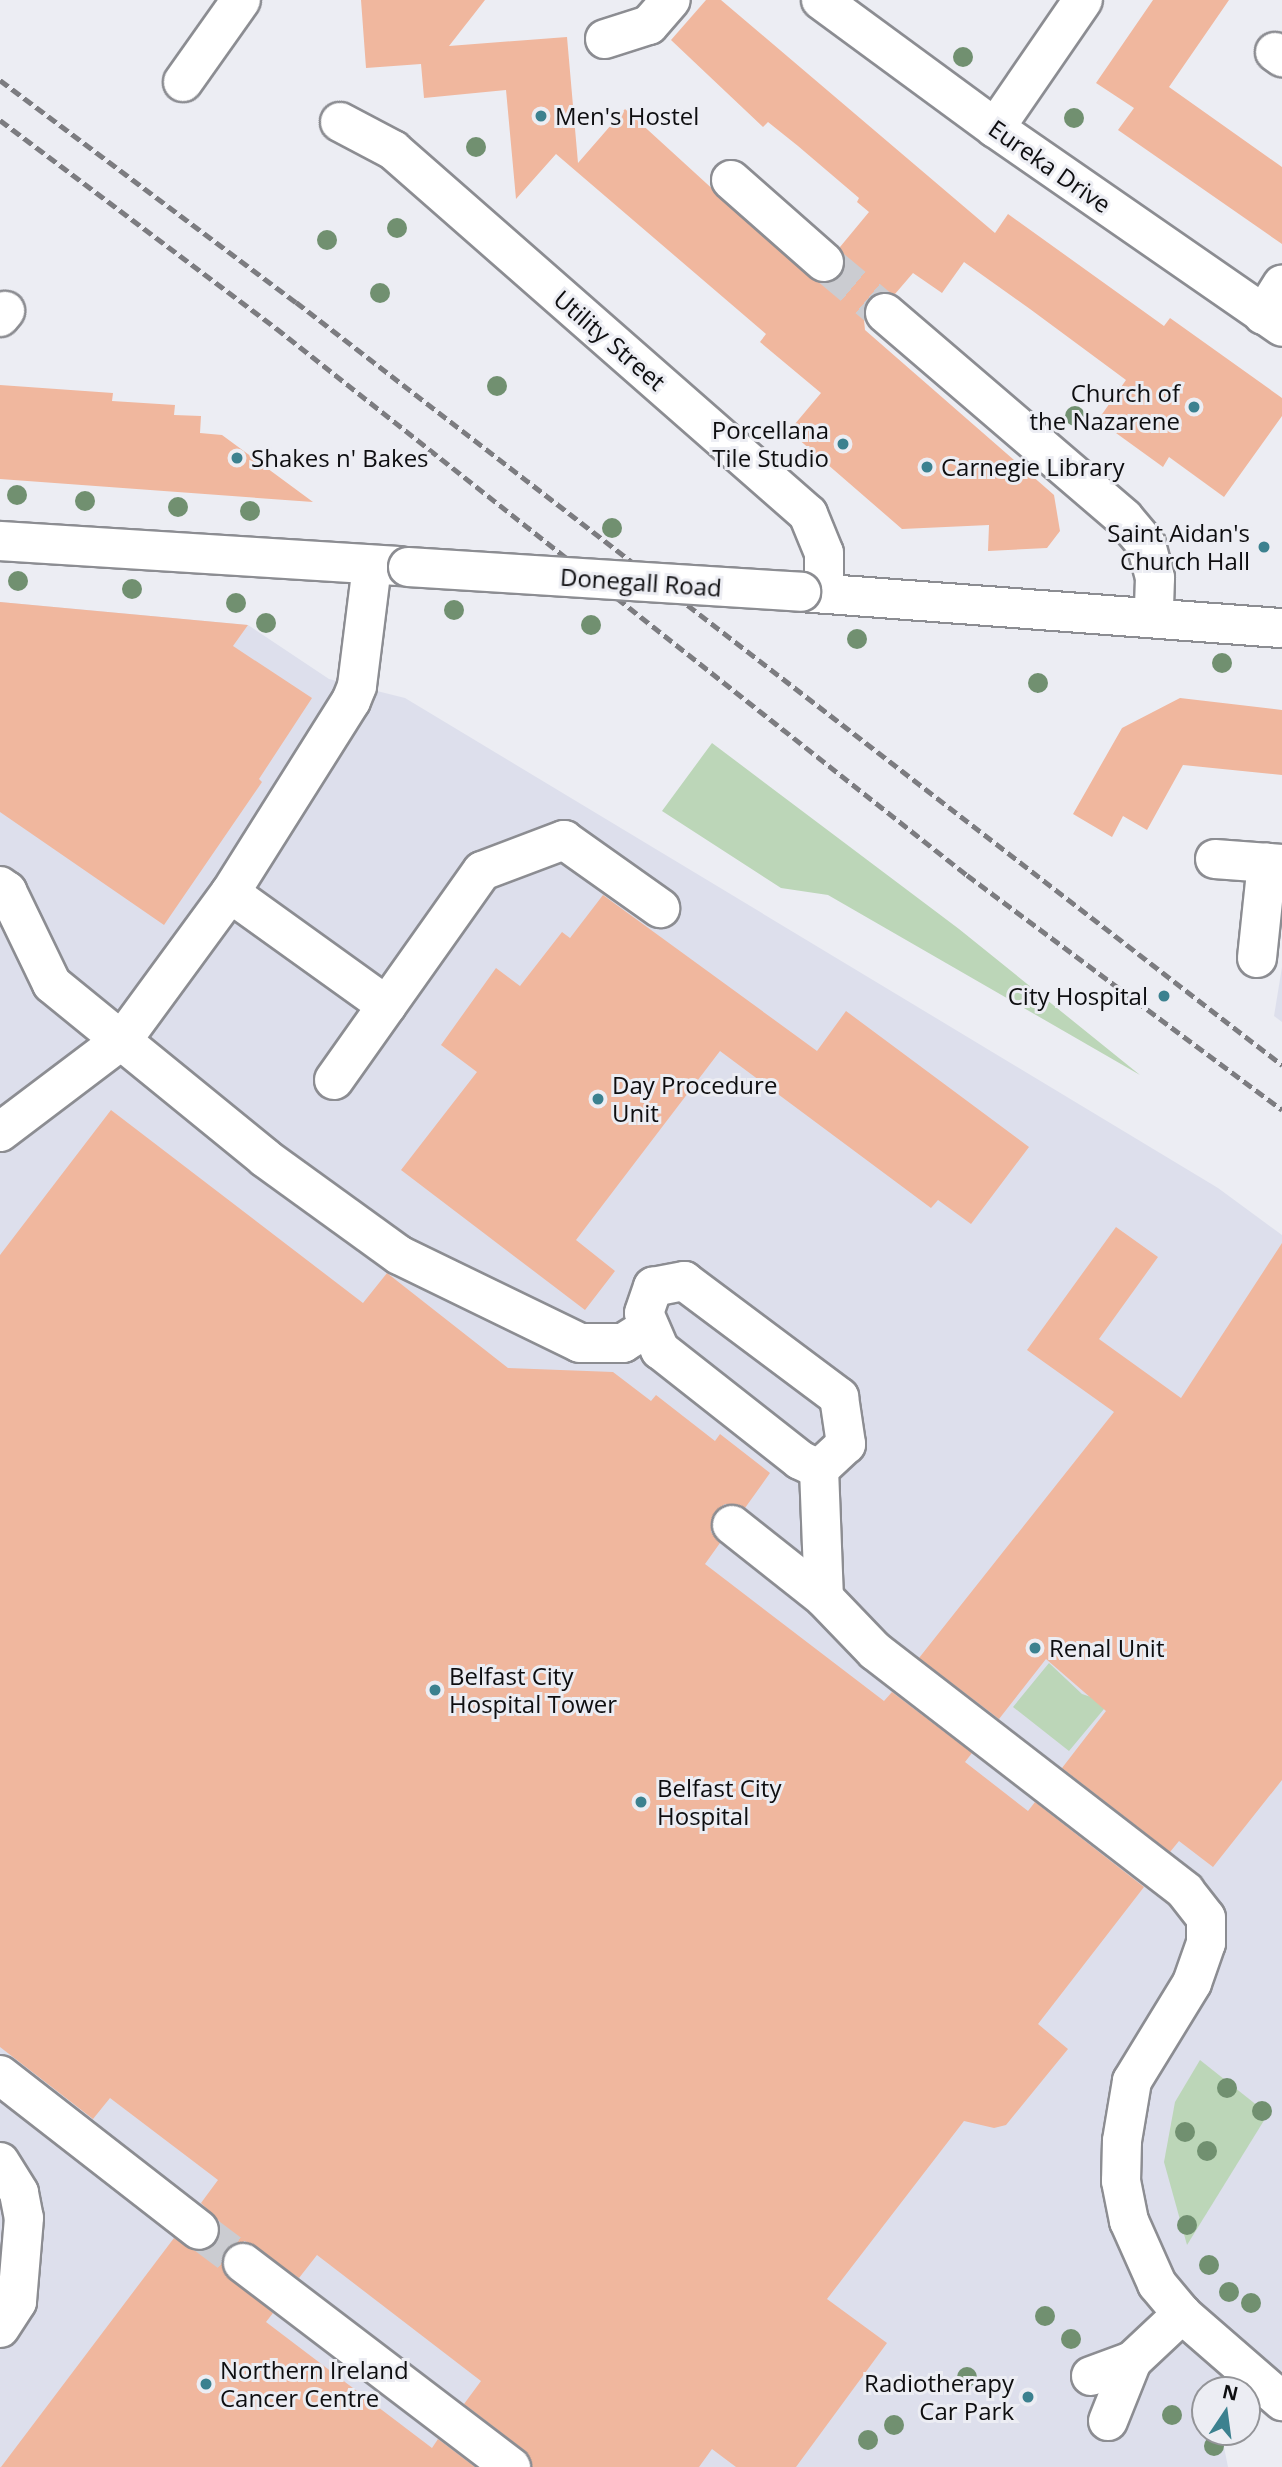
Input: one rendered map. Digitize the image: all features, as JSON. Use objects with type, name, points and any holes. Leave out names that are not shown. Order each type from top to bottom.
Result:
[{"type":"street","points":[[183,82],[241,0]]},
{"type":"street","points":[[605,39],[649,25],[671,0]]},
{"type":"street","name":"Eureka Drive","points":[[821,0],[995,128],[1276,309]]},
{"type":"street","points":[[995,128],[1083,0]]},
{"type":"street","name":"Utility Street","points":[[340,122],[393,150],[808,513],[824,552],[813,593]]},
{"type":"street","points":[[730,180],[824,261]]},
{"type":"street","points":[[893,320],[1124,518],[1146,544],[1155,578],[1154,615]]},
{"type":"street","name":"Donegall Road","points":[[0,541],[1154,615],[1282,628]]},
{"type":"street","points":[[0,1132],[124,1039],[230,893],[351,701],[390,566]]},
{"type":"street","points":[[334,1080],[482,871],[564,840],[660,908]]},
{"type":"street","points":[[1214,859],[1275,864],[1257,958]]},
{"type":"street","points":[[0,886],[7,891],[52,984],[124,1039],[265,1158],[399,1255],[580,1343],[623,1343],[647,1328]]},
{"type":"street","points":[[230,893],[387,1006]]},
{"type":"street","points":[[819,1469],[800,1460],[660,1350],[647,1328],[643,1313],[653,1287],[684,1281],[839,1397],[846,1444],[819,1469],[824,1598]]},
{"type":"street","points":[[732,1525],[824,1598],[876,1651],[1185,1891],[1206,1918],[1206,1943],[1192,1983],[1132,2081],[1122,2141],[1121,2181],[1129,2221],[1157,2284],[1182,2314],[1282,2401]]},
{"type":"street","points":[[0,2075],[199,2230]]},
{"type":"street","points":[[0,2162],[19,2193],[24,2218],[17,2302],[0,2328]]},
{"type":"street","points":[[243,2263],[511,2467]]},
{"type":"street","points":[[1091,2376],[1132,2361],[1182,2314]]},
{"type":"street","points":[[1108,2421],[1132,2361]]},
{"type":"shaded area","name":"Belfast City Hospital","points":[[0,602],[248,625],[329,679],[405,698],[1218,1188],[1282,1235],[1282,2370],[1261,2389],[1261,2376],[1191,2376],[1191,2446],[1224,2446],[1228,2467],[0,2467]]},
{"type":"shaded area","points":[[1282,967],[1282,1022],[1274,1016]]},
{"type":"green space","points":[[712,743],[959,929],[1140,1075],[828,895],[781,888],[662,811]]},
{"type":"green space","points":[[1049,1663],[1082,1694],[1109,1703],[1069,1751],[1013,1707]]},
{"type":"green space","points":[[1200,2060],[1268,2114],[1187,2245],[1164,2162],[1175,2102]]},
{"type":"building","points":[[361,0],[485,0],[449,46],[567,37],[578,163],[625,109],[810,278],[832,282],[845,267],[840,247],[869,212],[857,202],[859,198],[798,146],[768,122],[763,127],[671,40],[706,0],[721,0],[995,233],[1008,214],[1164,326],[1170,318],[1282,398],[1282,416],[1224,497],[1169,457],[1163,467],[1098,420],[1126,380],[1030,309],[964,262],[942,293],[913,273],[895,294],[878,292],[868,299],[863,310],[865,330],[1054,495],[1060,531],[1047,548],[988,551],[989,525],[902,529],[789,431],[821,393],[760,342],[766,334],[556,154],[516,199],[506,90],[424,98],[421,64],[366,68]]},
{"type":"building","points":[[1153,0],[1229,0],[1169,87],[1282,167],[1282,244],[1118,130],[1134,108],[1096,83]]},
{"type":"building","points":[[0,385],[113,393],[112,401],[175,405],[174,415],[201,416],[200,433],[222,435],[313,502],[0,479]]},
{"type":"building","points":[[0,602],[248,625],[233,646],[312,698],[259,779],[262,782],[164,925],[0,812]]},
{"type":"building","points":[[1180,698],[1282,710],[1282,775],[1183,765],[1147,830],[1123,816],[1112,837],[1073,814],[1122,728]]},
{"type":"building","points":[[603,895],[817,1051],[846,1011],[1029,1147],[971,1224],[938,1200],[931,1208],[720,1051],[576,1240],[615,1271],[585,1310],[401,1170],[477,1072],[441,1045],[496,968],[520,986],[562,932],[570,938]]},
{"type":"building","name":"Belfast City Hospital Tower","points":[[111,1110],[363,1303],[387,1273],[508,1368],[613,1372],[651,1401],[656,1395],[715,1441],[720,1434],[770,1473],[745,1508],[725,1504],[715,1512],[711,1532],[720,1543],[705,1564],[884,1701],[892,1692],[972,1753],[965,1762],[1028,1811],[1035,1802],[1144,1887],[1038,2024],[1068,2049],[1006,2125],[994,2128],[964,2121],[827,2299],[887,2343],[796,2467],[736,2467],[712,2449],[699,2467],[532,2467],[524,2450],[464,2404],[481,2381],[317,2255],[299,2278],[245,2241],[226,2249],[223,2271],[273,2313],[266,2322],[432,2448],[438,2439],[475,2467],[1,2467],[174,2238],[195,2251],[207,2250],[221,2232],[219,2221],[201,2203],[218,2180],[110,2098],[93,2119],[0,2047],[0,1255]]},
{"type":"building","name":"Renal Unit","points":[[1116,1227],[1158,1257],[1099,1339],[1181,1398],[1282,1243],[1282,1780],[1213,1867],[1179,1841],[1170,1852],[1062,1768],[1106,1711],[1046,1659],[999,1719],[919,1658],[1114,1412],[1027,1350]]},
{"type":"tunnel","points":[[824,262],[885,313]]},
{"type":"tunnel","points":[[199,2230],[243,2263]]},
{"type":"railway","points":[[0,80],[296,302],[1282,1065]]},
{"type":"railway","points":[[0,120],[276,328],[967,875],[1282,1110]]},
{"type":"place","name":"Men's Hostel","points":[[541,116]]},
{"type":"place","name":"Church of the Nazarene","points":[[1194,407]]},
{"type":"place","name":"Porcellana Tile Studio","points":[[843,444]]},
{"type":"place","name":"Shakes n' Bakes","points":[[237,458]]},
{"type":"place","name":"Carnegie Library","points":[[927,467]]},
{"type":"place","name":"Saint Aidan's Church Hall","points":[[1264,547]]},
{"type":"place","name":"City Hospital","points":[[1164,996]]},
{"type":"place","name":"Day Procedure Unit","points":[[598,1099]]},
{"type":"place","name":"Renal Unit","points":[[1035,1648]]},
{"type":"place","name":"Belfast City Hospital Tower","points":[[435,1690]]},
{"type":"place","name":"Belfast City Hospital","points":[[641,1802]]},
{"type":"place","name":"Northern Ireland Cancer Centre","points":[[206,2384]]},
{"type":"place","name":"Radiotherapy Car Park","points":[[1028,2397]]}]
